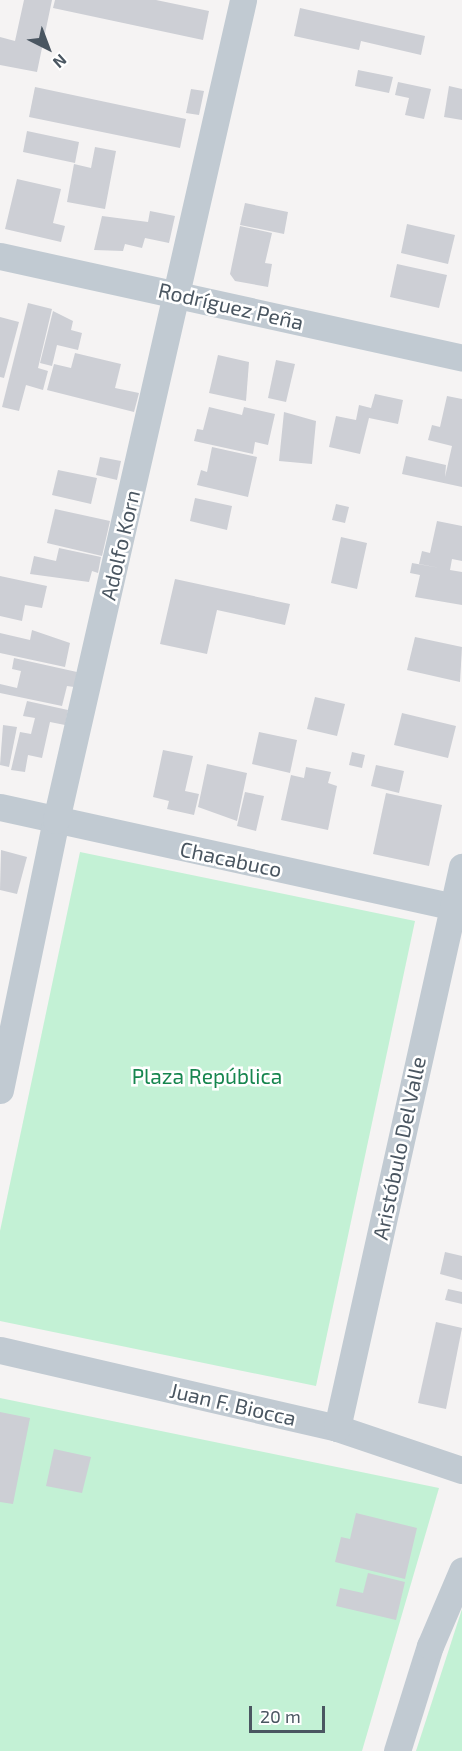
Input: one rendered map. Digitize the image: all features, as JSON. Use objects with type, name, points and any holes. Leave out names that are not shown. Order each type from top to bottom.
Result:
[{"type":"street","name":"Adolfo Korn","points":[[0,1090],[56,820],[243,0]]},
{"type":"street","name":"Rodríguez Peña","points":[[0,256],[462,358]]},
{"type":"street","name":"Chacabuco","points":[[0,807],[457,908]]},
{"type":"street","name":"Aristóbulo Del Valle","points":[[337,1428],[457,908],[462,867]]},
{"type":"street","name":"Juan F. Biocca","points":[[0,1350],[337,1428],[462,1470]]},
{"type":"street","points":[[397,1751],[430,1646],[462,1571]]},
{"type":"green space","name":"Plaza República","points":[[80,852],[415,921],[316,1386],[0,1321],[0,1231]]},
{"type":"green space","points":[[0,1398],[439,1488],[362,1751],[0,1751]]},
{"type":"green space","points":[[462,1609],[462,1751],[416,1751]]},
{"type":"building","points":[[24,0],[52,0],[37,72],[0,65],[0,37],[15,41]]},
{"type":"building","points":[[55,0],[156,0],[209,11],[203,40],[53,8]]},
{"type":"building","points":[[300,8],[425,36],[421,55],[361,41],[359,50],[294,36]]},
{"type":"building","points":[[358,70],[393,77],[389,93],[355,86]]},
{"type":"building","points":[[398,82],[431,89],[424,119],[405,115],[409,98],[395,95]]},
{"type":"building","points":[[449,86],[462,89],[462,120],[444,117]]},
{"type":"building","points":[[35,87],[186,119],[180,148],[29,117]]},
{"type":"building","points":[[191,89],[204,91],[199,115],[186,113]]},
{"type":"building","points":[[27,131],[79,142],[75,163],[23,152]]},
{"type":"building","points":[[95,147],[116,151],[105,209],[67,202],[74,164],[91,168]]},
{"type":"building","points":[[17,179],[61,189],[53,223],[65,226],[61,242],[5,229]]},
{"type":"building","points":[[245,203],[288,212],[284,234],[240,225]]},
{"type":"building","points":[[150,211],[175,216],[169,243],[145,238],[142,248],[125,244],[123,251],[94,250],[102,216],[148,222]]},
{"type":"building","points":[[407,224],[455,235],[448,264],[401,253]]},
{"type":"building","points":[[240,226],[272,233],[265,263],[272,264],[268,287],[235,281],[230,274]]},
{"type":"building","points":[[397,264],[447,275],[439,308],[390,297]]},
{"type":"building","points":[[28,303],[52,309],[38,368],[48,371],[43,390],[26,385],[19,411],[2,407]]},
{"type":"building","points":[[53,311],[73,321],[71,330],[82,333],[78,350],[57,345],[52,366],[40,363]]},
{"type":"building","points":[[0,317],[19,322],[4,378],[0,377]]},
{"type":"building","points":[[75,353],[121,364],[115,388],[139,393],[134,412],[47,390],[54,364],[71,368]]},
{"type":"building","points":[[218,355],[249,362],[246,401],[209,393]]},
{"type":"building","points":[[276,360],[295,364],[286,402],[268,398]]},
{"type":"building","points":[[375,394],[403,400],[398,424],[369,418],[360,454],[329,447],[336,416],[356,420],[359,405],[371,408]]},
{"type":"building","points":[[447,396],[462,399],[462,487],[402,474],[406,456],[446,465],[445,477],[452,446],[428,440],[432,425],[440,427]]},
{"type":"building","points":[[209,407],[242,415],[244,407],[275,414],[268,445],[255,442],[253,454],[194,441],[197,429],[203,430]]},
{"type":"building","points":[[284,412],[316,421],[312,464],[279,461]]},
{"type":"building","points":[[212,447],[257,457],[248,497],[197,485],[201,470],[207,472]]},
{"type":"building","points":[[100,457],[121,461],[117,480],[96,475]]},
{"type":"building","points":[[58,470],[97,478],[91,504],[52,495]]},
{"type":"building","points":[[195,498],[232,506],[227,530],[190,521]]},
{"type":"building","points":[[336,504],[349,507],[345,523],[332,520]]},
{"type":"building","points":[[55,509],[110,521],[102,556],[47,543]]},
{"type":"building","points":[[437,521],[462,526],[462,561],[452,559],[450,570],[462,572],[462,605],[415,597],[420,575],[410,573],[412,563],[440,568],[419,564],[422,551],[430,553]]},
{"type":"building","points":[[341,537],[367,543],[357,589],[331,583]]},
{"type":"building","points":[[59,548],[101,557],[98,573],[92,571],[89,582],[30,574],[34,556],[56,561]]},
{"type":"building","points":[[0,576],[47,586],[42,608],[25,605],[22,621],[0,616]]},
{"type":"building","points":[[175,579],[290,604],[285,625],[217,610],[207,654],[160,644]]},
{"type":"building","points":[[32,630],[70,643],[65,667],[0,653],[0,633],[30,640]]},
{"type":"building","points":[[415,637],[462,647],[460,682],[407,670]]},
{"type":"building","points":[[14,658],[77,672],[74,687],[67,686],[62,706],[0,693],[0,684],[17,688],[21,671],[12,669]]},
{"type":"building","points":[[315,697],[345,704],[337,736],[307,729]]},
{"type":"building","points":[[27,701],[68,710],[65,725],[50,722],[42,758],[28,755],[25,772],[11,770],[20,732],[31,734],[35,718],[23,716]]},
{"type":"building","points":[[402,713],[456,726],[448,758],[394,745]]},
{"type":"building","points":[[3,725],[17,727],[9,767],[0,765]]},
{"type":"building","points":[[259,732],[297,740],[290,773],[252,764]]},
{"type":"building","points":[[163,750],[193,756],[185,791],[199,794],[194,815],[167,809],[169,801],[153,797]]},
{"type":"building","points":[[352,752],[365,755],[362,768],[349,765]]},
{"type":"building","points":[[207,764],[247,773],[237,821],[198,807]]},
{"type":"building","points":[[376,765],[404,771],[399,793],[371,786]]},
{"type":"building","points":[[306,767],[331,772],[328,783],[337,786],[328,830],[281,820],[291,775],[304,778]]},
{"type":"building","points":[[245,792],[264,796],[256,831],[237,826]]},
{"type":"building","points":[[386,793],[442,805],[429,866],[373,854]]},
{"type":"building","points":[[1,850],[27,857],[17,894],[0,890]]},
{"type":"building","points":[[445,1252],[462,1256],[462,1280],[440,1274]]},
{"type":"building","points":[[448,1289],[462,1292],[462,1304],[445,1300]]},
{"type":"building","points":[[436,1322],[462,1328],[446,1409],[418,1403]]},
{"type":"building","points":[[0,1412],[30,1418],[13,1504],[0,1502]]},
{"type":"building","points":[[54,1449],[91,1457],[82,1493],[46,1486]]},
{"type":"building","points":[[356,1513],[417,1528],[405,1579],[335,1562],[341,1537],[350,1539]]},
{"type":"building","points":[[368,1573],[405,1582],[396,1620],[336,1606],[340,1588],[363,1593]]}]
